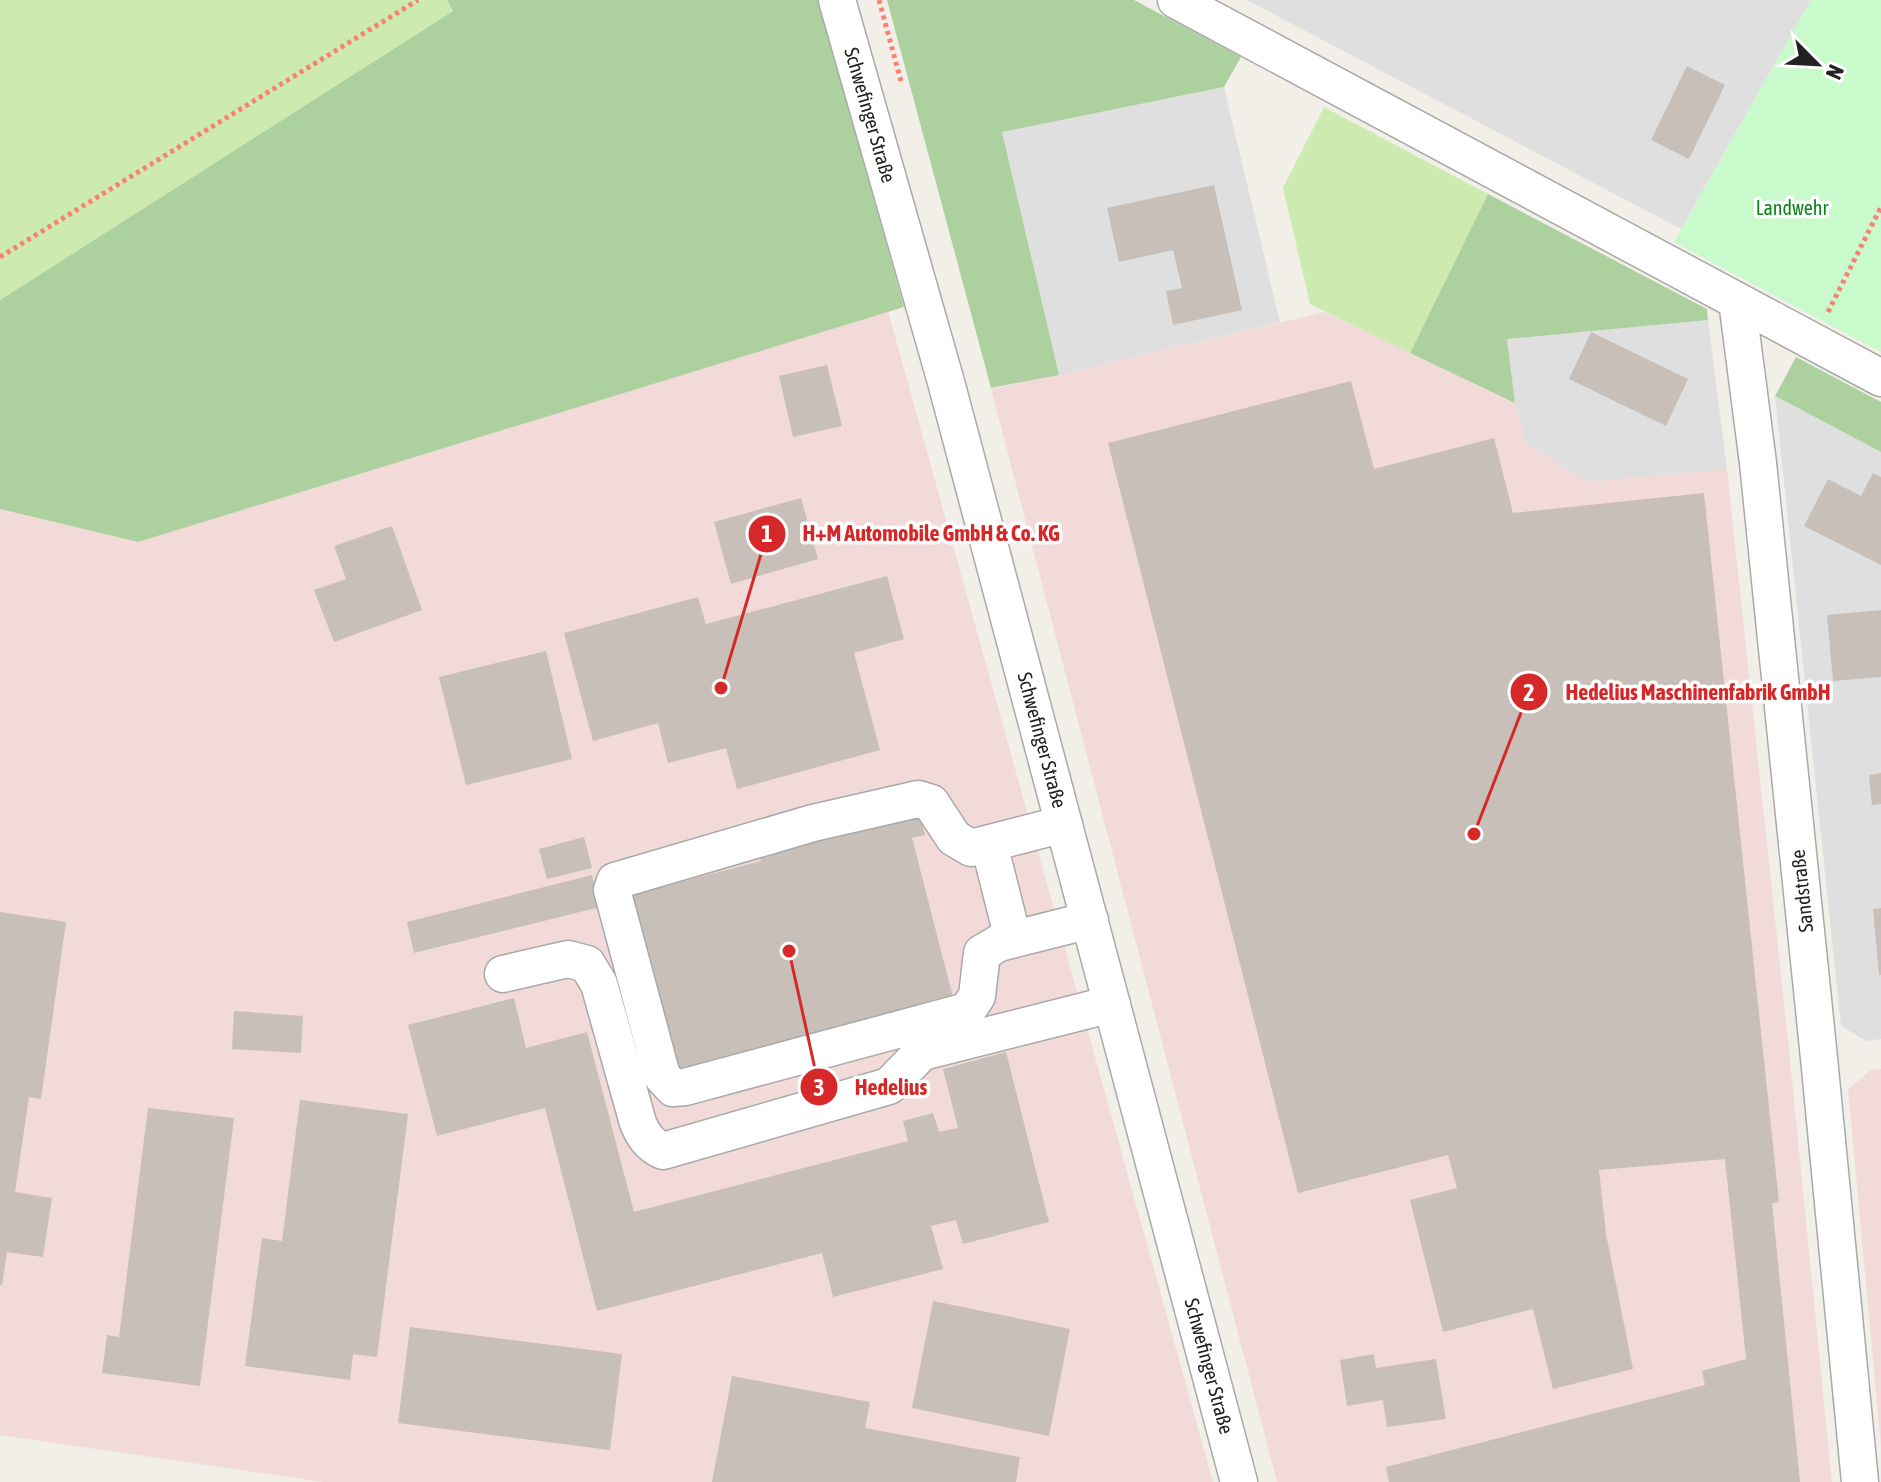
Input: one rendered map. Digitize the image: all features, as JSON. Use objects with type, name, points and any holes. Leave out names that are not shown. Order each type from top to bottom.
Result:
[{"type":"street","name":"Schwefinger Straße","points":[[837,0],[949,392],[1239,1482]]},
{"type":"street","points":[[1176,0],[1881,378]]},
{"type":"street","name":"Sandstraße","points":[[1737,301],[1758,463],[1860,1482]]},
{"type":"street","points":[[1064,824],[971,848],[954,838],[931,803],[918,799],[813,823],[630,876],[615,881],[612,890],[662,1076],[673,1088],[967,1011],[977,996],[982,953],[999,943],[1090,920]]},
{"type":"street","points":[[989,844],[1013,939]]},
{"type":"street","points":[[503,974],[568,959],[587,964],[599,984],[643,1136],[663,1151],[889,1086],[922,1052],[1112,1004]]},
{"type":"path","points":[[0,257],[418,0]]},
{"type":"path","points":[[1814,342],[1881,207]]},
{"type":"shaded area","points":[[1247,0],[1811,0],[1681,229]]},
{"type":"shaded area","points":[[1224,87],[1280,322],[1059,375],[1002,132]]},
{"type":"shaded area","points":[[888,311],[1213,1482],[323,1482],[0,1435],[0,509],[138,542]]},
{"type":"shaded area","points":[[1325,312],[1515,403],[1525,443],[1589,482],[1727,469],[1832,1482],[1277,1482],[991,389]]},
{"type":"shaded area","points":[[1708,320],[1727,469],[1589,482],[1525,443],[1515,403],[1506,339]]},
{"type":"shaded area","points":[[1775,396],[1881,452],[1881,1039],[1866,1041],[1841,1026]]},
{"type":"shaded area","points":[[1881,1069],[1881,1446],[1848,1089],[1871,1070]]},
{"type":"green space","points":[[0,0],[447,0],[453,11],[0,300]]},
{"type":"green space","points":[[447,0],[818,0],[904,307],[138,542],[0,509],[0,300],[453,11]]},
{"type":"green space","points":[[887,0],[1134,0],[1241,57],[1224,87],[1002,132],[1059,375],[991,388]]},
{"type":"green space","name":"Landwehr","points":[[1811,0],[1881,0],[1881,352],[1674,242]]},
{"type":"green space","points":[[1324,107],[1488,194],[1410,353],[1310,304],[1283,188]]},
{"type":"green space","points":[[1488,194],[1707,309],[1708,320],[1507,339],[1515,403],[1410,353]]},
{"type":"green space","points":[[1796,357],[1881,402],[1881,452],[1775,396]]},
{"type":"building","points":[[1687,66],[1725,85],[1689,159],[1651,140]]},
{"type":"building","points":[[1214,185],[1242,310],[1173,325],[1166,291],[1182,288],[1173,250],[1119,262],[1107,208]]},
{"type":"building","points":[[1591,332],[1688,379],[1666,426],[1569,379]]},
{"type":"building","points":[[827,365],[842,426],[793,437],[779,376]]},
{"type":"building","points":[[1351,381],[1374,469],[1494,438],[1513,513],[1704,493],[1779,1202],[1772,1203],[1800,1482],[1389,1482],[1386,1467],[1705,1385],[1702,1371],[1746,1359],[1725,1159],[1599,1170],[1606,1234],[1633,1369],[1553,1389],[1533,1309],[1443,1332],[1410,1200],[1457,1188],[1448,1155],[1298,1193],[1108,443]]},
{"type":"building","points":[[1873,473],[1881,477],[1881,565],[1804,526],[1828,479],[1861,496]]},
{"type":"building","points":[[801,498],[818,559],[731,584],[714,522]]},
{"type":"building","points":[[392,526],[422,610],[334,642],[314,590],[346,579],[334,546]]},
{"type":"building","points":[[887,576],[904,639],[854,653],[880,750],[737,789],[726,748],[668,763],[658,723],[593,741],[564,633],[698,597],[706,624]]},
{"type":"building","points":[[1881,610],[1881,677],[1833,681],[1827,615]]},
{"type":"building","points":[[546,651],[572,759],[466,785],[439,677]]},
{"type":"building","points":[[1881,773],[1881,804],[1872,805],[1869,775]]},
{"type":"building","points":[[918,808],[925,835],[912,838],[955,1005],[671,1081],[623,897],[761,861],[758,850]]},
{"type":"building","points":[[584,837],[592,868],[547,879],[539,849]]},
{"type":"building","points":[[592,875],[600,907],[414,953],[407,922]]},
{"type":"building","points":[[1881,908],[1881,975],[1879,975],[1873,909]]},
{"type":"building","points":[[0,912],[66,922],[41,1099],[29,1097],[15,1192],[52,1198],[43,1257],[7,1252],[2,1285],[0,1285]]},
{"type":"building","points":[[514,998],[526,1048],[587,1032],[634,1212],[908,1141],[903,1121],[933,1113],[939,1132],[958,1128],[943,1069],[1006,1052],[1049,1222],[963,1244],[956,1220],[931,1226],[943,1269],[833,1297],[822,1253],[597,1311],[545,1108],[437,1136],[408,1025]]},
{"type":"building","points":[[234,1011],[303,1016],[301,1053],[232,1049]]},
{"type":"building","points":[[300,1100],[408,1114],[377,1357],[353,1354],[350,1380],[245,1366],[262,1238],[282,1241]]},
{"type":"building","points":[[148,1108],[234,1118],[200,1386],[102,1373],[107,1335],[119,1337]]},
{"type":"building","points":[[933,1301],[1070,1329],[1049,1436],[912,1408]]},
{"type":"building","points":[[410,1327],[622,1354],[610,1450],[398,1423]]},
{"type":"building","points":[[1374,1354],[1376,1368],[1436,1359],[1446,1419],[1387,1427],[1383,1400],[1347,1406],[1340,1360]]},
{"type":"building","points":[[732,1376],[870,1402],[865,1428],[1020,1457],[1016,1482],[712,1482]]},
{"type":"place","name":"H+M Automobile GmbH & Co. KG","points":[[721,688]]},
{"type":"place","name":"Hedelius Maschinenfabrik GmbH","points":[[1474,834]]},
{"type":"place","name":"Hedelius","points":[[789,951]]}]
